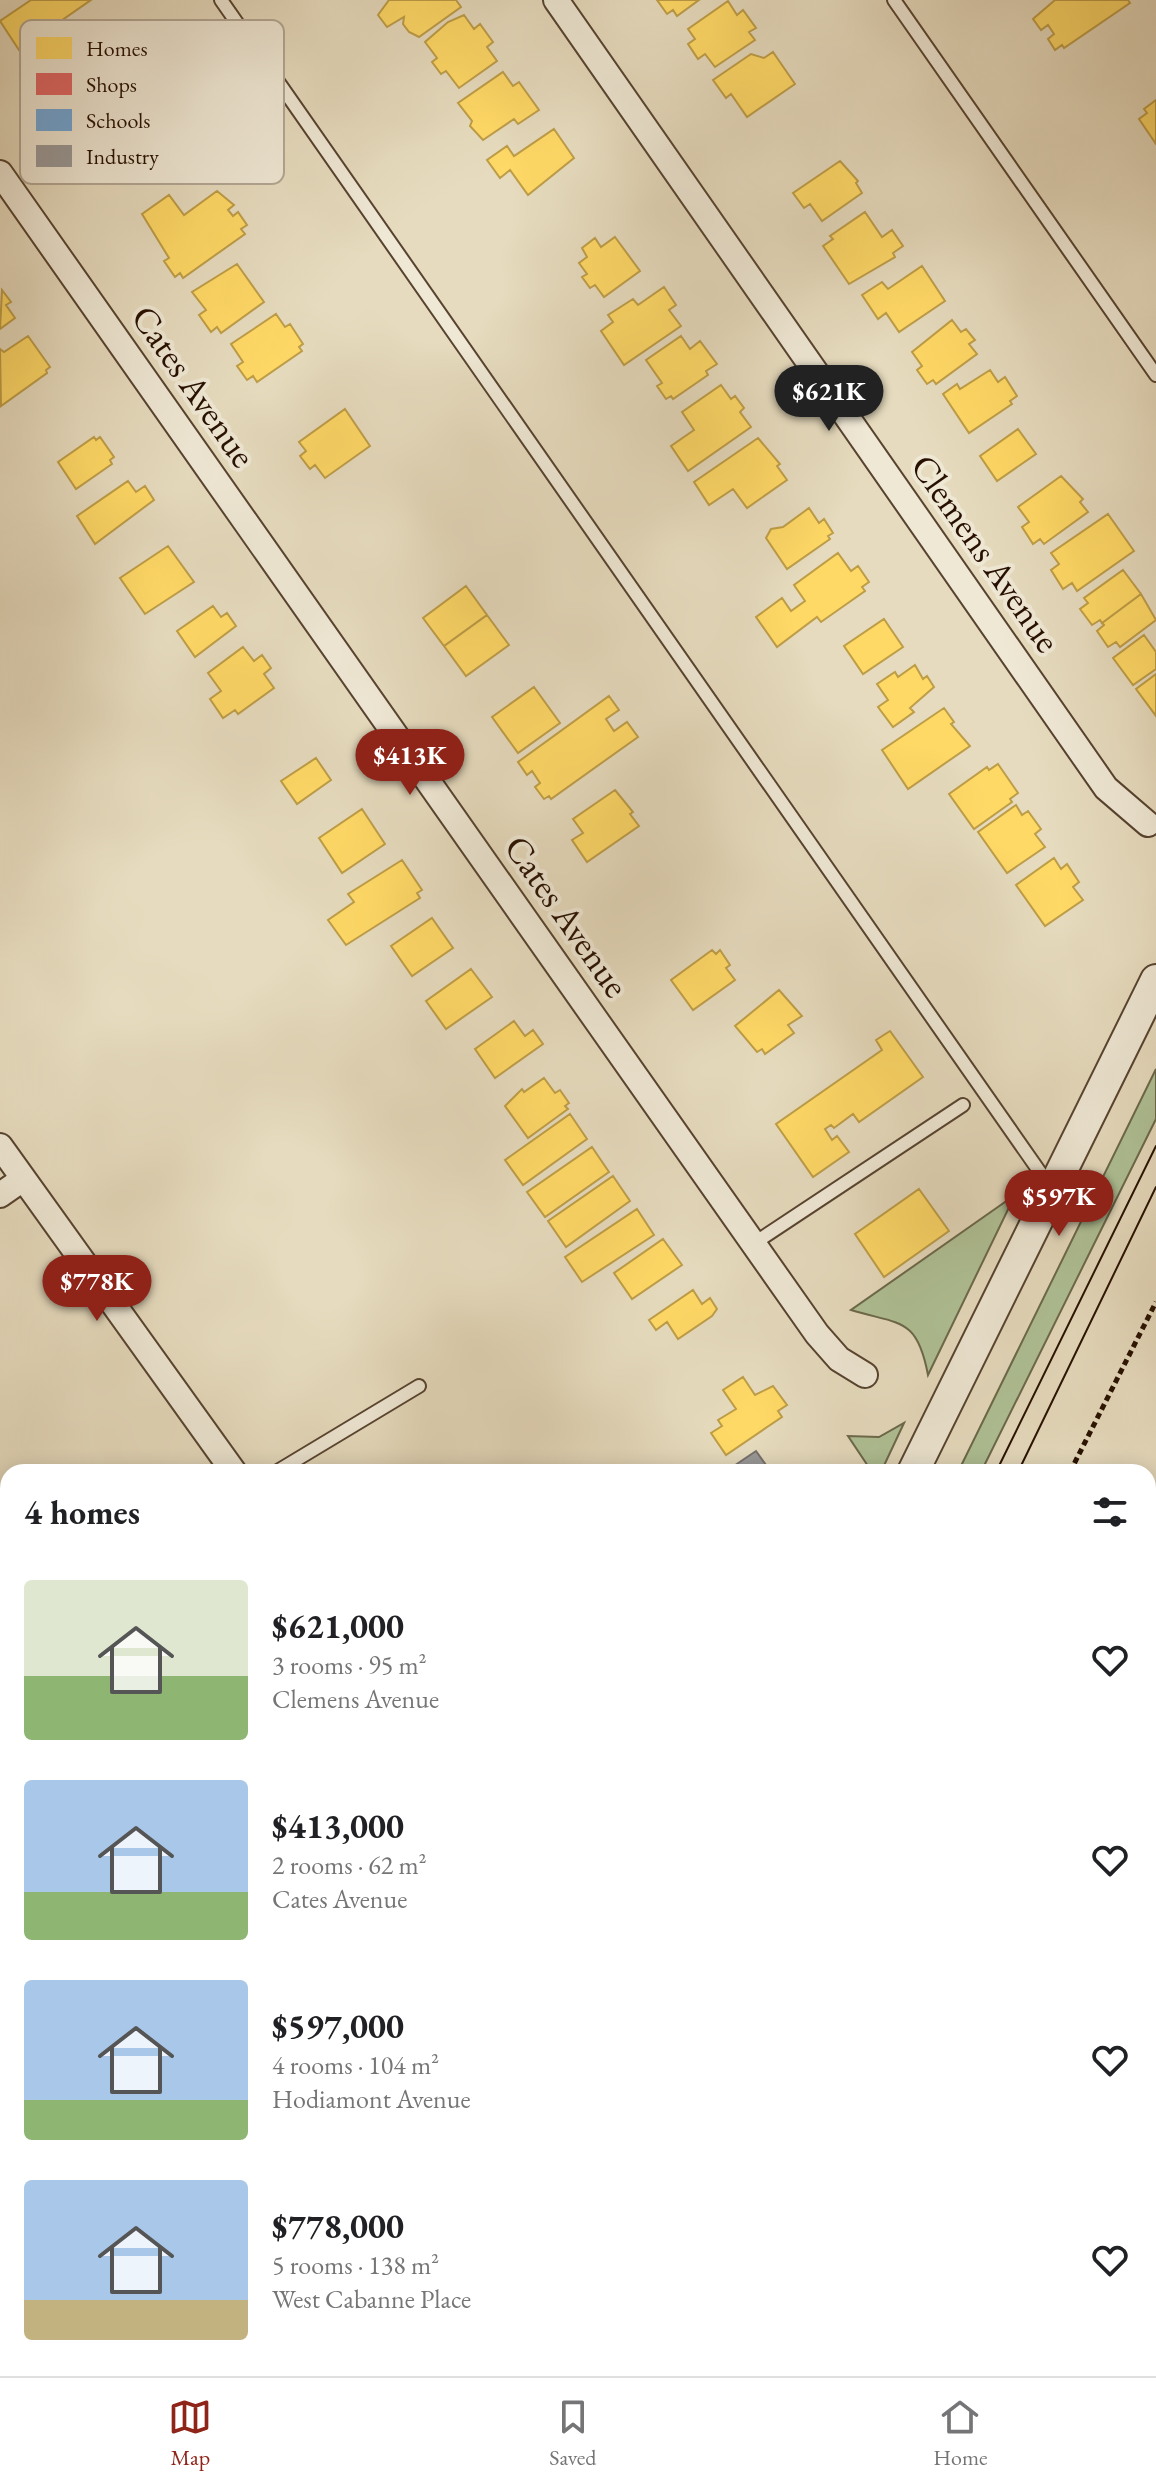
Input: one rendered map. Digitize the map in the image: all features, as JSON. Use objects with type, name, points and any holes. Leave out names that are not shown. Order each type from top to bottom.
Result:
[{"type":"street","name":"Clemens Avenue","points":[[556,0],[1106,788],[1148,824]]},
{"type":"street","name":"Cates Avenue","points":[[0,173],[817,1334],[839,1359],[865,1375]]},
{"type":"street","points":[[917,1464],[1156,980]]},
{"type":"street","points":[[0,1146],[228,1464]]},
{"type":"street","points":[[0,1195],[23,1179]]},
{"type":"lane","points":[[221,0],[235,20]]},
{"type":"lane","points":[[894,0],[1156,375]]},
{"type":"lane","points":[[284,90],[1052,1190]]},
{"type":"lane","points":[[753,1244],[963,1105]]},
{"type":"lane","points":[[289,1464],[419,1386]]},
{"type":"path","points":[[1074,1464],[1156,1302]]},
{"type":"green space","points":[[1156,1069],[1156,1119],[985,1464],[962,1464]]},
{"type":"green space","points":[[1015,1195],[928,1375],[924,1356],[911,1332],[894,1322],[851,1310]]},
{"type":"green space","points":[[904,1423],[885,1464],[867,1464],[848,1436],[879,1437]]},
{"type":"building: Homes","points":[[31,0],[91,0],[62,20],[20,20],[19,50],[0,21]]},
{"type":"building: Homes","points":[[389,0],[456,0],[461,7],[419,37],[409,32],[403,24],[404,17],[387,27],[378,15]]},
{"type":"building: Homes","points":[[657,0],[699,0],[677,16],[673,10],[667,14]]},
{"type":"building: Homes","points":[[1055,0],[1128,0],[1130,3],[1064,48],[1062,45],[1055,50],[1048,39],[1054,34],[1048,25],[1041,30],[1033,19]]},
{"type":"building: Homes","points":[[728,1],[737,15],[743,10],[756,28],[749,32],[755,40],[715,67],[705,54],[698,59],[688,44],[695,39],[688,29]]},
{"type":"building: Homes","points":[[464,15],[474,29],[480,24],[493,42],[487,47],[497,61],[459,88],[446,71],[441,74],[432,62],[437,58],[425,42],[448,22]]},
{"type":"building: Homes","points":[[773,52],[795,84],[747,117],[731,94],[726,98],[713,80],[751,54],[764,58]]},
{"type":"building: Homes","points":[[503,72],[513,86],[519,82],[539,110],[518,124],[514,119],[483,140],[470,126],[472,121],[458,103]]},
{"type":"building: Homes","points":[[1156,100],[1156,144],[1139,119],[1147,113],[1144,109]]},
{"type":"building: Homes","points":[[554,129],[574,158],[528,195],[510,170],[500,178],[487,160],[507,146],[514,156]]},
{"type":"building: Homes","points":[[840,161],[858,181],[856,183],[862,193],[822,221],[810,204],[804,208],[793,193]]},
{"type":"building: Homes","points":[[217,191],[234,205],[228,210],[233,216],[238,212],[247,225],[241,229],[245,234],[183,278],[180,273],[175,277],[164,261],[169,258],[142,214],[169,195],[184,215]]},
{"type":"building: Homes","points":[[865,212],[882,237],[892,230],[903,246],[893,253],[895,257],[849,284],[823,246],[833,239],[830,236]]},
{"type":"building: Homes","points":[[615,237],[640,271],[604,297],[595,285],[590,288],[582,277],[587,274],[579,263],[587,257],[582,248],[595,238],[601,247]]},
{"type":"building: Homes","points":[[237,264],[264,302],[221,333],[217,327],[211,332],[199,315],[206,310],[192,292]]},
{"type":"building: Homes","points":[[922,266],[945,301],[899,332],[886,313],[878,319],[862,295],[882,282],[888,289]]},
{"type":"building: Homes","points":[[664,287],[676,305],[669,310],[681,326],[624,365],[601,331],[613,322],[608,315],[633,299],[638,305]]},
{"type":"building: Homes","points":[[2,290],[11,302],[6,305],[15,318],[0,329]]},
{"type":"building: Homes","points":[[276,314],[285,327],[290,324],[303,344],[299,347],[302,351],[257,382],[253,376],[247,380],[237,366],[243,362],[231,344]]},
{"type":"building: Homes","points":[[952,320],[961,332],[966,329],[975,340],[969,344],[977,354],[936,384],[933,380],[927,384],[917,370],[922,366],[912,352]]},
{"type":"building: Homes","points":[[28,336],[50,367],[47,373],[1,406],[0,349],[4,352]]},
{"type":"building: Homes","points":[[681,336],[690,349],[700,341],[717,364],[706,371],[708,375],[673,399],[671,396],[666,399],[657,386],[662,383],[646,360]]},
{"type":"building: Homes","points":[[990,370],[998,382],[1005,377],[1017,396],[1010,401],[1012,404],[969,433],[943,394],[957,384],[960,389]]},
{"type":"building: Homes","points":[[721,385],[731,399],[735,396],[744,408],[740,412],[751,427],[688,471],[671,446],[694,430],[682,412]]},
{"type":"building: Homes","points":[[345,409],[370,446],[325,478],[315,465],[310,469],[300,456],[306,451],[299,442]]},
{"type":"building: Homes","points":[[1018,429],[1036,454],[997,481],[980,456]]},
{"type":"building: Homes","points":[[94,437],[96,440],[100,437],[114,457],[110,460],[112,464],[76,489],[58,462]]},
{"type":"building: Homes","points":[[758,438],[780,464],[777,466],[787,480],[747,508],[733,489],[709,505],[694,482]]},
{"type":"building: Homes","points":[[1061,476],[1083,499],[1080,502],[1088,512],[1044,544],[1040,539],[1033,544],[1022,527],[1029,522],[1018,507]]},
{"type":"building: Homes","points":[[128,481],[136,492],[145,486],[154,500],[95,544],[77,516]]},
{"type":"building: Homes","points":[[809,508],[819,523],[824,519],[833,533],[828,536],[830,539],[787,569],[766,538],[771,529],[783,527]]},
{"type":"building: Homes","points":[[1108,514],[1134,551],[1077,591],[1072,583],[1063,589],[1051,570],[1059,564],[1051,553]]},
{"type":"building: Homes","points":[[168,546],[194,582],[145,614],[120,578]]},
{"type":"building: Homes","points":[[838,553],[851,571],[858,566],[869,582],[862,587],[865,591],[821,622],[817,617],[777,647],[756,617],[782,598],[791,611],[805,601],[794,585]]},
{"type":"building: Homes","points":[[1123,570],[1141,594],[1102,623],[1100,620],[1092,625],[1080,609],[1088,603],[1084,598]]},
{"type":"building: Homes","points":[[466,586],[487,615],[444,646],[423,618]]},
{"type":"building: Homes","points":[[1141,594],[1156,620],[1120,647],[1116,642],[1108,647],[1097,631],[1104,625],[1102,623]]},
{"type":"building: Homes","points":[[213,606],[221,617],[227,613],[236,626],[195,657],[177,631]]},
{"type":"building: Homes","points":[[487,615],[509,645],[466,676],[444,646]]},
{"type":"building: Homes","points":[[884,619],[903,647],[863,674],[844,646]]},
{"type":"building: Homes","points":[[1144,635],[1156,652],[1156,669],[1133,685],[1113,658]]},
{"type":"building: Homes","points":[[243,647],[254,661],[262,655],[271,668],[264,674],[274,688],[238,714],[235,710],[223,718],[210,699],[221,691],[208,673]]},
{"type":"building: Homes","points":[[915,665],[923,679],[927,676],[934,687],[910,708],[914,712],[893,727],[878,707],[888,700],[877,684],[895,672],[898,677]]},
{"type":"building: Homes","points":[[1156,674],[1156,716],[1136,689]]},
{"type":"building: Homes","points":[[534,687],[560,723],[518,753],[492,717]]},
{"type":"building: Homes","points":[[609,696],[619,710],[606,719],[614,731],[627,722],[638,737],[551,799],[549,796],[544,799],[535,787],[540,783],[532,771],[527,775],[518,762]]},
{"type":"building: Homes","points":[[944,708],[954,722],[951,724],[970,746],[908,789],[882,750]]},
{"type":"building: Homes","points":[[316,758],[331,780],[297,804],[281,781]]},
{"type":"building: Homes","points":[[998,764],[1018,793],[1010,799],[1012,802],[974,829],[949,794],[987,767],[989,770]]},
{"type":"building: Homes","points":[[615,790],[633,812],[630,814],[639,826],[587,862],[572,840],[583,833],[573,819]]},
{"type":"building: Homes","points":[[1016,805],[1022,815],[1028,811],[1041,829],[1035,834],[1045,847],[1007,873],[978,832]]},
{"type":"building: Homes","points":[[362,809],[385,844],[342,873],[319,838]]},
{"type":"building: Homes","points":[[1054,858],[1061,869],[1067,864],[1079,882],[1073,887],[1083,900],[1045,926],[1016,885]]},
{"type":"building: Homes","points":[[402,860],[422,890],[417,893],[420,898],[346,945],[328,920],[354,902],[348,894]]},
{"type":"building: Homes","points":[[432,918],[453,948],[412,976],[391,946]]},
{"type":"building: Homes","points":[[712,950],[716,954],[720,950],[730,965],[726,968],[735,980],[693,1010],[671,980]]},
{"type":"building: Homes","points":[[471,969],[492,997],[446,1029],[426,1001]]},
{"type":"building: Homes","points":[[779,990],[802,1016],[788,1025],[794,1033],[765,1054],[762,1049],[757,1052],[735,1026]]},
{"type":"building: Homes","points":[[514,1021],[525,1036],[533,1030],[543,1044],[495,1078],[475,1049]]},
{"type":"building: Homes","points":[[890,1031],[923,1077],[859,1122],[853,1114],[834,1128],[831,1125],[825,1129],[832,1140],[837,1136],[849,1152],[813,1177],[776,1124],[882,1050],[876,1040]]},
{"type":"building: Homes","points":[[544,1078],[555,1093],[560,1090],[569,1103],[565,1106],[568,1109],[528,1138],[505,1106],[522,1089],[524,1092]]},
{"type":"building: Homes","points":[[570,1114],[587,1139],[523,1185],[505,1160]]},
{"type":"building: Homes","points":[[592,1147],[609,1172],[545,1217],[527,1192]]},
{"type":"building: Homes","points":[[613,1176],[630,1201],[566,1247],[548,1221]]},
{"type":"building: Homes","points":[[919,1189],[949,1231],[884,1277],[855,1234]]},
{"type":"building: Homes","points":[[637,1209],[654,1235],[582,1282],[565,1257]]},
{"type":"building: Homes","points":[[663,1239],[682,1265],[632,1299],[614,1273]]},
{"type":"building: Homes","points":[[693,1290],[702,1304],[710,1298],[717,1309],[712,1316],[678,1339],[667,1322],[656,1330],[649,1320]]},
{"type":"building: Homes","points":[[743,1377],[755,1395],[773,1386],[787,1405],[778,1411],[782,1417],[726,1455],[711,1433],[722,1426],[718,1420],[736,1409],[723,1390]]},
{"type":"building: Industry","points":[[756,1451],[765,1464],[737,1464]]},
{"type":"tram line","points":[[1000,1464],[1156,1146]]},
{"type":"tram line","points":[[1022,1464],[1156,1187]]}]
